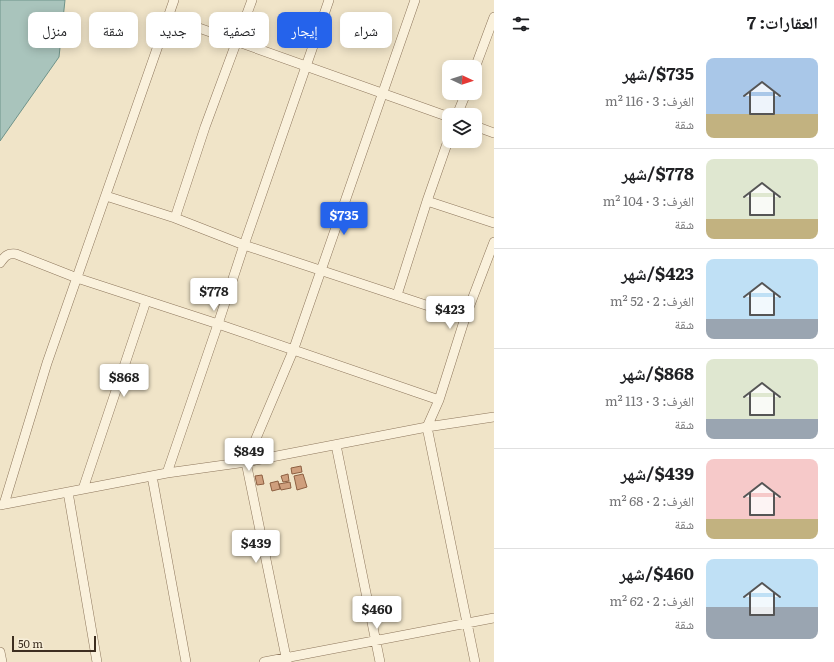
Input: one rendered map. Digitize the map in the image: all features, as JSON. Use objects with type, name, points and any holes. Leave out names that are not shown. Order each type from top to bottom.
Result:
[{"type":"street","points":[[170,12],[174,0]]},
{"type":"street","points":[[247,12],[252,0]]},
{"type":"street","points":[[167,473],[329,0]]},
{"type":"street","points":[[287,660],[246,462],[293,351],[415,0]]},
{"type":"street","points":[[478,60],[494,17]]},
{"type":"street","points":[[157,48],[48,363],[2,505],[167,473],[246,462],[428,427],[494,417]]},
{"type":"street","points":[[175,218],[205,127],[234,48]]},
{"type":"street","points":[[253,48],[442,116]]},
{"type":"street","points":[[482,129],[494,133]]},
{"type":"street","points":[[397,295],[446,148]]},
{"type":"street","points":[[106,196],[175,218],[244,245],[465,318]]},
{"type":"street","points":[[427,201],[494,223]]},
{"type":"street","points":[[475,662],[428,427],[465,318],[494,242]]},
{"type":"street","points":[[0,263],[9,253],[16,254],[77,278],[218,324],[438,400]]},
{"type":"street","points":[[83,489],[146,301]]},
{"type":"street","points":[[336,445],[380,662]]},
{"type":"street","points":[[152,476],[186,662]]},
{"type":"street","points":[[68,492],[97,662]]},
{"type":"street","points":[[264,662],[287,660],[494,618]]},
{"type":"street","points":[[0,652],[2,662]]},
{"type":"water","points":[[0,0],[65,0],[64,12],[28,12],[28,48],[60,48],[59,57],[0,141]]},
{"type":"building","points":[[301,466],[302,472],[292,474],[291,468]]},
{"type":"building","points":[[288,474],[289,481],[283,482],[281,476]]},
{"type":"building","points":[[303,474],[307,487],[297,490],[294,476]]},
{"type":"building","points":[[262,475],[264,484],[257,485],[255,476]]},
{"type":"building","points":[[278,481],[280,489],[272,491],[270,483]]},
{"type":"building","points":[[290,482],[291,488],[281,490],[279,484]]}]
